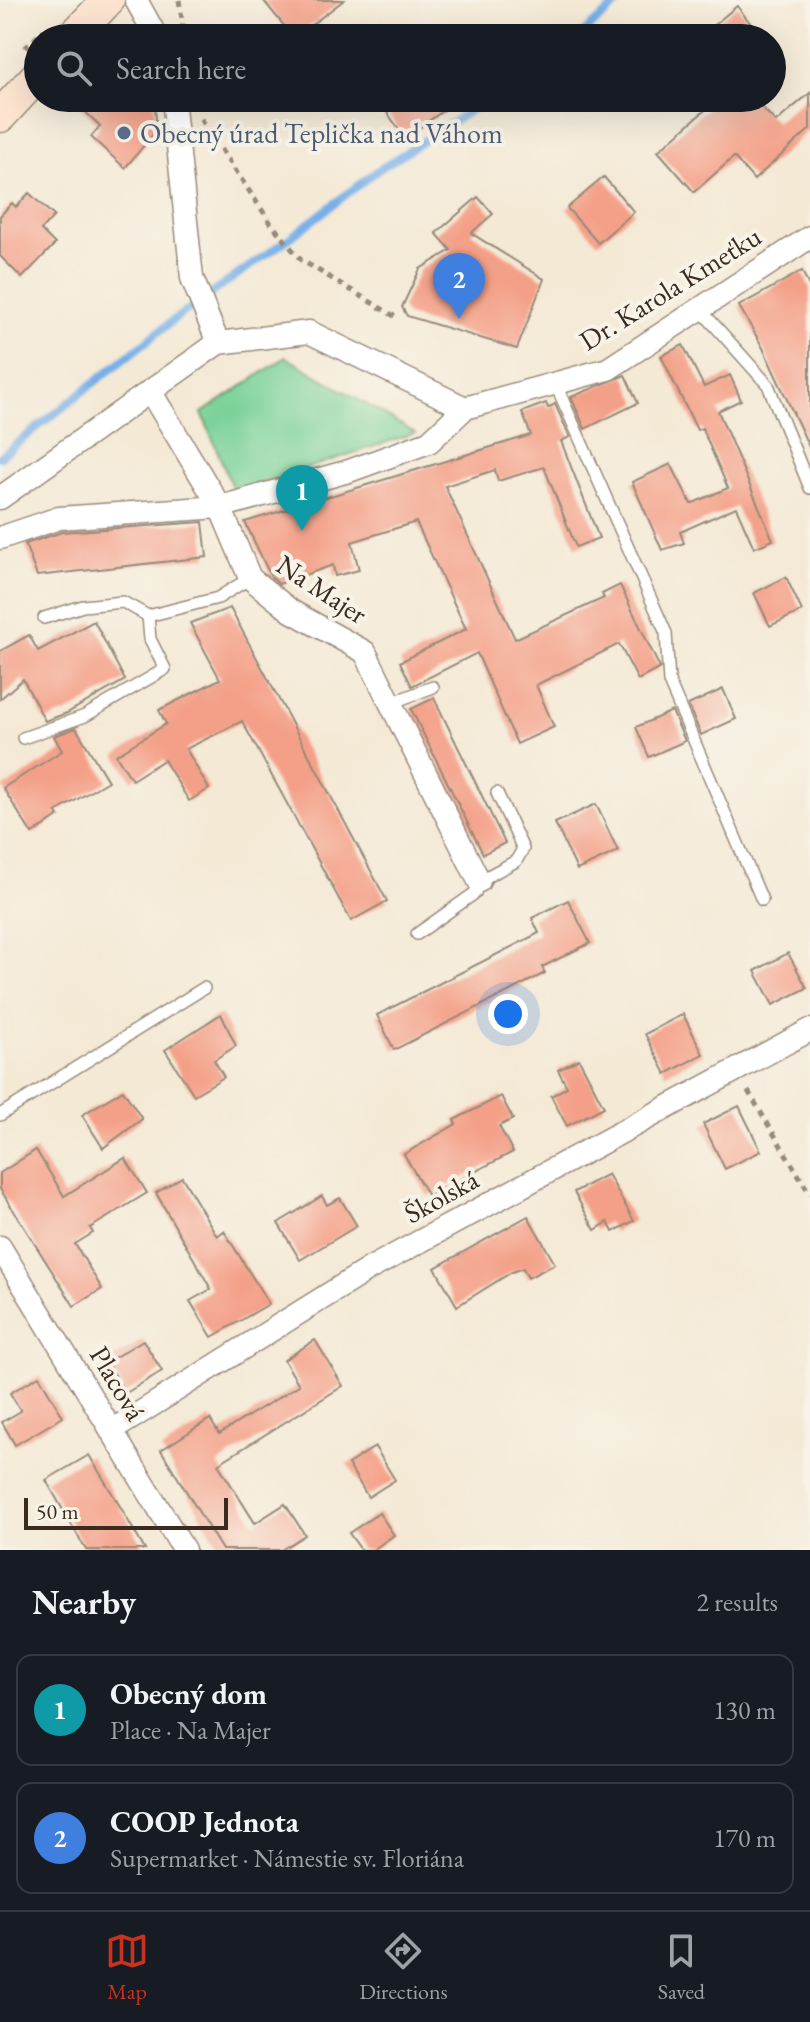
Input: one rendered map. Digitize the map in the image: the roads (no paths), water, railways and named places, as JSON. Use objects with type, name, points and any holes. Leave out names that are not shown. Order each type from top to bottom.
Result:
[{"type":"main road","points":[[85,24],[108,0]]},
{"type":"main road","points":[[0,116],[24,71]]},
{"type":"street","points":[[136,0],[149,24]]},
{"type":"street","points":[[175,112],[195,288],[218,343]]},
{"type":"street","name":"Dr. Karola Kmeťku","points":[[465,408],[608,369],[808,244]]},
{"type":"street","points":[[0,498],[218,343],[309,332],[465,408],[429,442],[349,471],[220,507],[59,518],[0,538]]},
{"type":"street","name":"Na Majer","points":[[150,391],[220,507],[250,578],[291,611],[365,652],[479,881]]},
{"type":"street","name":"Školská","points":[[111,1431],[369,1269],[810,1030]]},
{"type":"street","name":"Placová","points":[[0,1247],[184,1550]]},
{"type":"lane","points":[[700,309],[768,385],[810,488]]},
{"type":"lane","points":[[556,385],[666,633],[669,682],[762,900]]},
{"type":"lane","points":[[44,618],[83,606],[123,602],[148,616],[218,598],[250,578]]},
{"type":"lane","points":[[23,738],[85,716],[165,669],[150,639],[148,616]]},
{"type":"lane","points":[[391,703],[433,687]]},
{"type":"lane","points":[[417,934],[475,893],[479,881],[516,861],[523,849],[497,793]]},
{"type":"lane","points":[[0,1115],[204,988]]},
{"type":"waterway","points":[[594,24],[622,0]]},
{"type":"waterway","points":[[0,457],[176,318],[287,240],[378,170],[468,112]]},
{"type":"place","name":"Obecný úrad Teplička nad Váhom","points":[[124,133]]},
{"type":"place","name":"COOP Jednota","points":[[459,319]]},
{"type":"place","name":"Obecný dom","points":[[302,531]]}]
